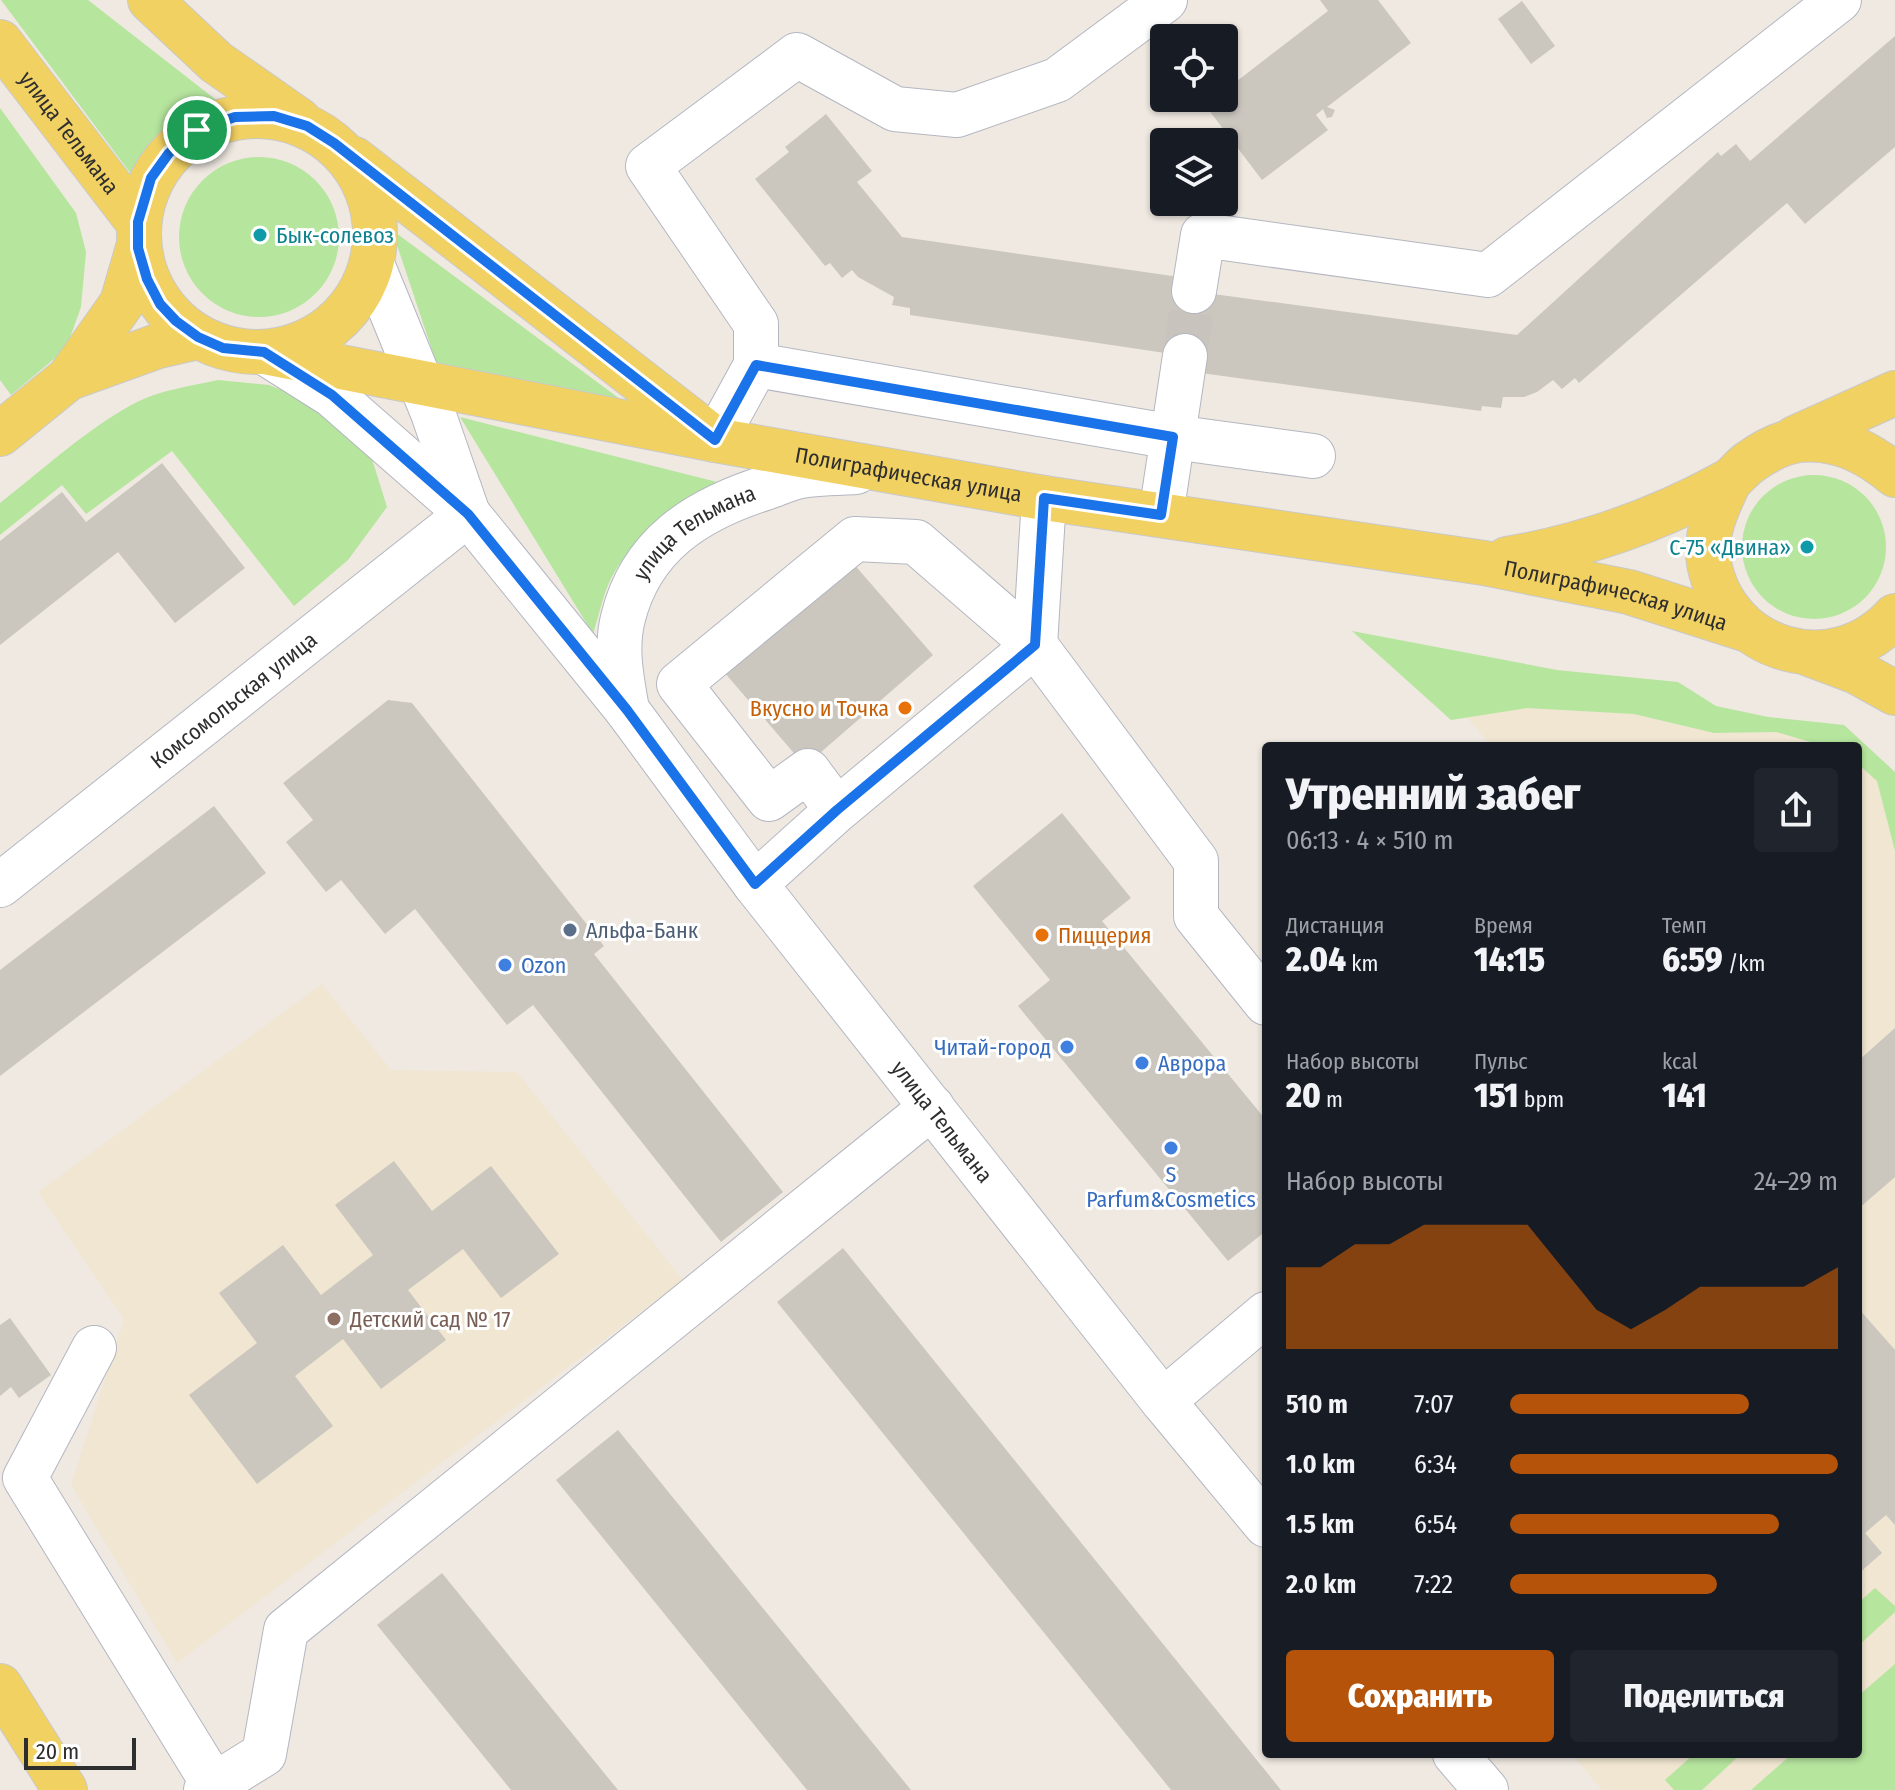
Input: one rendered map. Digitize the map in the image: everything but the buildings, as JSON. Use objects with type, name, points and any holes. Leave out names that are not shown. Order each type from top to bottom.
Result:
[{"type":"main road","name":"улица Тельмана","points":[[0,42],[138,235],[147,279],[160,304],[176,321],[198,337],[223,348],[264,352],[303,343],[334,324],[356,300],[372,264],[376,223],[365,184],[353,163],[321,134],[216,62],[150,0]]},
{"type":"main road","name":"улица Тельмана","points":[[138,235],[151,178],[169,153],[197,130],[235,117],[274,116],[321,134]]},
{"type":"main road","name":"Полиграфическая улица","points":[[321,134],[715,440]]},
{"type":"main road","points":[[0,434],[69,378],[122,303],[138,235]]},
{"type":"main road","points":[[69,378],[134,354],[198,337]]},
{"type":"main road","name":"Полиграфическая улица","points":[[264,352],[715,440],[1044,498],[1484,563],[1629,592],[1748,630],[1781,648],[1809,654],[1846,649],[1881,632],[1895,616]]},
{"type":"main road","name":"Полиграфическая улица","points":[[1484,563],[1556,551],[1617,532],[1730,480],[1749,462],[1783,444],[1895,393]]},
{"type":"main road","name":"Полиграфическая улица","points":[[1783,444],[1802,440],[1839,442],[1873,456],[1895,475]]},
{"type":"main road","name":"Полиграфическая улица","points":[[1730,480],[1713,513],[1709,560],[1720,596],[1748,630]]},
{"type":"main road","points":[[1809,654],[1857,672],[1895,693]]},
{"type":"main road","points":[[0,1686],[65,1790]]},
{"type":"street","points":[[715,440],[756,365],[756,324],[648,166],[797,55],[895,109],[957,115],[1057,80],[1165,0]]},
{"type":"street","points":[[1194,291],[1203,235],[1488,275],[1839,0]]},
{"type":"street","name":"улица Тельмана","points":[[372,264],[421,383],[468,514]]},
{"type":"street","name":"улица Тельмана","points":[[264,352],[332,395],[468,514],[627,710],[755,884],[1163,1401],[1262,1520]]},
{"type":"street","points":[[1161,515],[1185,356]]},
{"type":"street","points":[[756,365],[1173,437],[1313,456]]},
{"type":"street","name":"улица Тельмана","points":[[627,710],[619,657],[622,620],[638,575],[668,537],[705,512],[742,495],[800,476],[890,469]]},
{"type":"street","points":[[755,884],[837,810],[1035,645],[1044,498]]},
{"type":"street","name":"Комсомольская улица","points":[[0,885],[468,514]]},
{"type":"street","points":[[837,810],[808,771],[769,799],[679,684],[855,539],[916,542],[1035,645],[1196,861],[1196,916],[1262,998]]},
{"type":"street","points":[[94,1348],[25,1478],[210,1787],[264,1754],[286,1630],[932,1107]]},
{"type":"street","points":[[1163,1401],[1262,1317]]},
{"type":"street","points":[[1458,1758],[1486,1790]]},
{"type":"shaded area","points":[[1527,708],[1634,714],[1714,733],[1776,732],[1810,742],[1488,742],[1467,717]]},
{"type":"shaded area","points":[[1862,768],[1877,781],[1895,851],[1895,1664],[1862,1693]]},
{"type":"shaded area","points":[[322,984],[391,1070],[517,1072],[683,1280],[177,1663],[71,1485],[124,1319],[38,1192]]},
{"type":"shaded area","points":[[1575,1758],[1787,1758],[1751,1790],[1602,1790]]},
{"type":"green space","points":[[1,0],[88,0],[220,103],[180,119],[157,135],[131,174]]},
{"type":"green space","points":[[0,108],[76,213],[86,252],[81,307],[66,349],[11,395],[0,380]]},
{"type":"green space","points":[[259,157],[289,163],[315,181],[333,207],[339,237],[333,267],[315,293],[289,311],[259,317],[229,311],[203,293],[185,267],[179,237],[185,207],[203,181],[229,163]]},
{"type":"green space","points":[[392,230],[624,402],[437,365]]},
{"type":"green space","points":[[218,380],[269,385],[316,404],[372,459],[387,507],[348,560],[294,606],[172,451],[86,514],[62,485],[0,535],[0,503],[100,424],[155,395]]},
{"type":"green space","points":[[460,417],[725,484],[673,513],[629,551],[608,585],[593,634]]},
{"type":"green space","points":[[1814,475],[1842,480],[1865,496],[1881,519],[1886,547],[1881,575],[1865,598],[1842,614],[1814,619],[1786,614],[1763,598],[1747,575],[1742,547],[1747,519],[1763,496],[1786,480]]},
{"type":"green space","points":[[1352,631],[1557,670],[1678,682],[1716,706],[1768,717],[1844,725],[1895,772],[1895,851],[1877,781],[1862,768],[1862,742],[1810,742],[1776,732],[1714,733],[1634,714],[1527,708],[1451,720]]},
{"type":"green space","points":[[1875,1588],[1895,1606],[1895,1612],[1862,1642],[1862,1599]]},
{"type":"green space","points":[[1895,1664],[1895,1790],[1751,1790],[1787,1758],[1862,1758],[1862,1693]]},
{"type":"green space","points":[[1690,1758],[1737,1758],[1702,1790],[1674,1790],[1665,1780]]},
{"type":"tunnel","points":[[1185,356],[1194,291]]},
{"type":"place","name":"Бык-солевоз","points":[[260,235]]},
{"type":"place","name":"С-75 «Двина»","points":[[1807,547]]},
{"type":"place","name":"Вкусно и Точка","points":[[905,708]]},
{"type":"place","name":"Альфа-Банк","points":[[570,930]]},
{"type":"place","name":"Пиццерия","points":[[1042,935]]},
{"type":"place","name":"Ozon","points":[[505,965]]},
{"type":"place","name":"Читай-город","points":[[1067,1047]]},
{"type":"place","name":"Аврора","points":[[1142,1063]]},
{"type":"place","name":"S Parfum&Cosmetics","points":[[1171,1148]]},
{"type":"place","name":"Детский сад № 17","points":[[334,1319]]},
{"type":"route","points":[[274,116],[307,126],[334,143],[715,440],[756,365],[1173,437],[1161,515],[1044,498],[1035,645],[837,810],[755,884],[627,710],[468,514],[332,395],[264,352],[223,348],[198,337],[160,304],[147,279],[138,248],[138,222],[151,178],[169,153],[197,130],[235,117],[274,116]]}]
